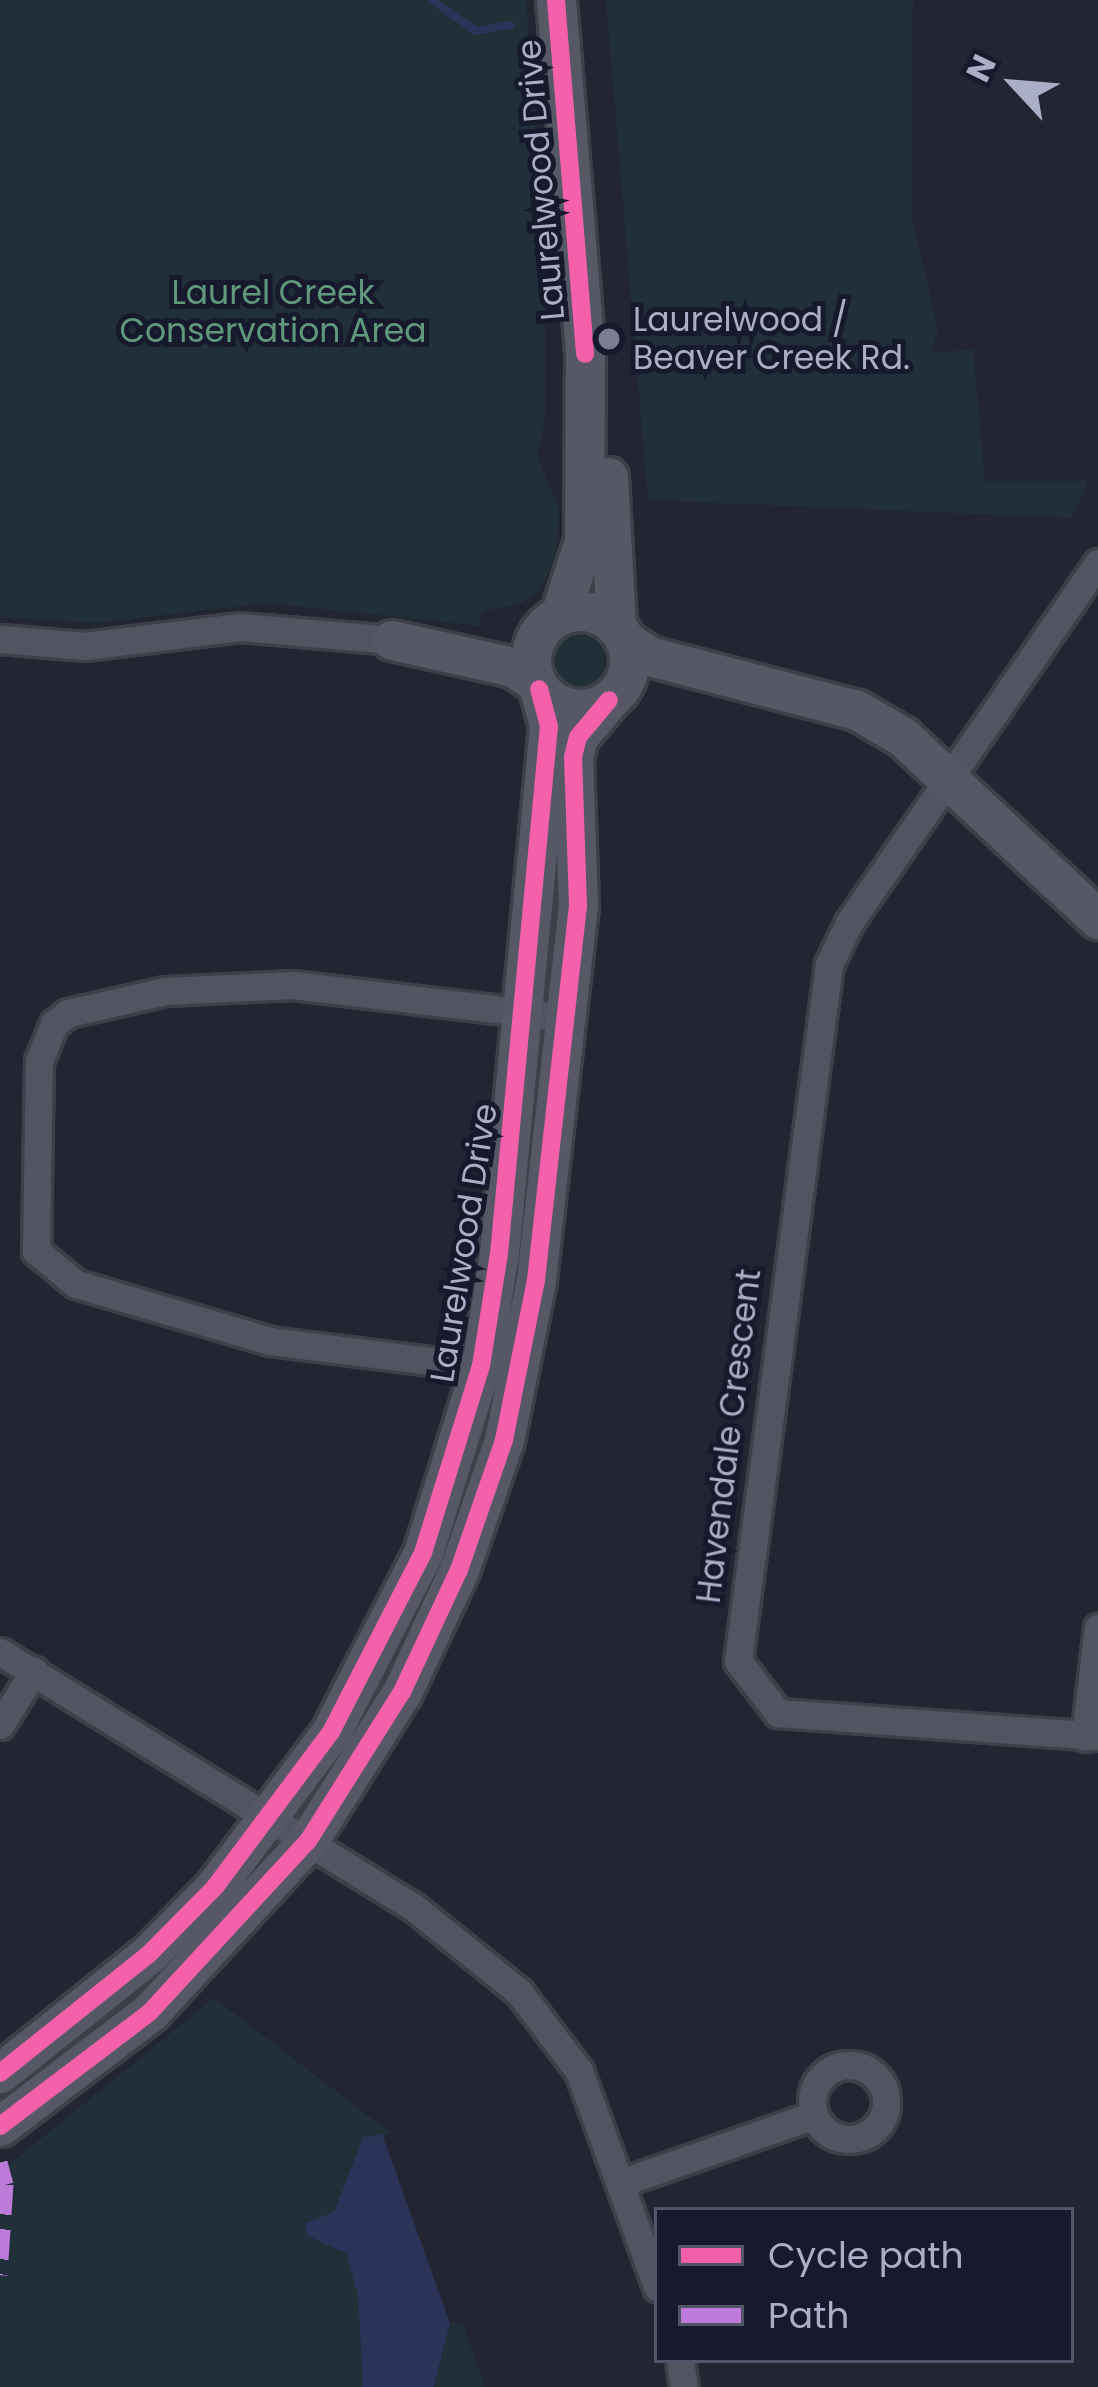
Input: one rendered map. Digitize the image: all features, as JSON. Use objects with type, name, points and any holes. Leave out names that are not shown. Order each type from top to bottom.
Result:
[{"type":"street","name":"Laurelwood Drive","points":[[549,623],[584,541],[585,354],[556,0]]},
{"type":"street","name":"Laurelwood Drive","points":[[585,354],[601,398],[621,633]]},
{"type":"street","name":"Havendale Crescent","points":[[1098,563],[955,777],[849,923],[818,1002],[738,1661],[778,1714],[1092,1736],[1098,1628]]},
{"type":"street","points":[[392,640],[549,623],[590,611],[649,656],[857,710],[955,777],[1098,920]]},
{"type":"street","points":[[537,686],[530,656],[549,623]]},
{"type":"street","points":[[0,639],[85,646],[240,626],[392,640],[513,667],[579,710],[614,696],[760,688]]},
{"type":"street","points":[[614,696],[629,666],[621,633]]},
{"type":"street","name":"Laurelwood Drive","points":[[0,2126],[149,2012],[308,1841],[430,1637],[483,1509],[499,1369],[549,726],[537,686]]},
{"type":"street","name":"Laurelwood Drive","points":[[0,2073],[148,1955],[272,1816],[385,1636],[499,1369],[568,1018],[580,872],[572,757],[578,736],[614,696]]},
{"type":"street","points":[[499,1369],[270,1341],[76,1284],[36,1251],[39,1061],[54,1024],[68,1013],[166,991],[293,985],[568,1018]]},
{"type":"street","points":[[0,1652],[412,1906],[519,1992],[579,2071],[654,2278]]},
{"type":"street","points":[[0,1725],[34,1671]]},
{"type":"street","points":[[622,2182],[814,2115]]},
{"type":"green space","name":"Laurel Creek Conservation Area","points":[[0,0],[526,0],[545,270],[545,420],[537,456],[559,509],[556,558],[537,592],[518,605],[482,611],[480,626],[268,603],[96,623],[0,617]]},
{"type":"green space","points":[[606,0],[913,0],[912,219],[938,329],[931,353],[973,349],[985,481],[1088,481],[1072,518],[648,500]]},
{"type":"green space","points":[[579,635],[597,643],[605,661],[597,679],[579,687],[561,679],[553,661],[561,643]]},
{"type":"green space","points":[[214,1998],[392,2134],[363,2139],[334,2213],[307,2237],[346,2252],[358,2295],[363,2387],[0,2387],[0,2172]]},
{"type":"green space","points":[[462,2322],[485,2387],[435,2387],[450,2323]]},
{"type":"water","points":[[382,2134],[450,2323],[434,2387],[363,2387],[358,2295],[346,2253],[307,2236],[305,2223],[334,2212],[363,2138]]},
{"type":"waterway","points":[[432,0],[476,31],[510,25]]},
{"type":"marked path","points":[[0,2162],[6,2184],[0,2275]]},
{"type":"cycle path","points":[[556,0],[585,354]]},
{"type":"cycle path","points":[[0,2073],[148,1955],[215,1887],[331,1732],[423,1553],[481,1366],[499,1254],[549,726],[539,689]]},
{"type":"cycle path","points":[[0,2126],[150,2012],[308,1841],[402,1692],[459,1570],[504,1440],[536,1280],[578,906],[573,757],[578,737],[609,700]]},
{"type":"place","name":"Laurelwood / Beaver Creek Rd.","points":[[609,339]]}]
